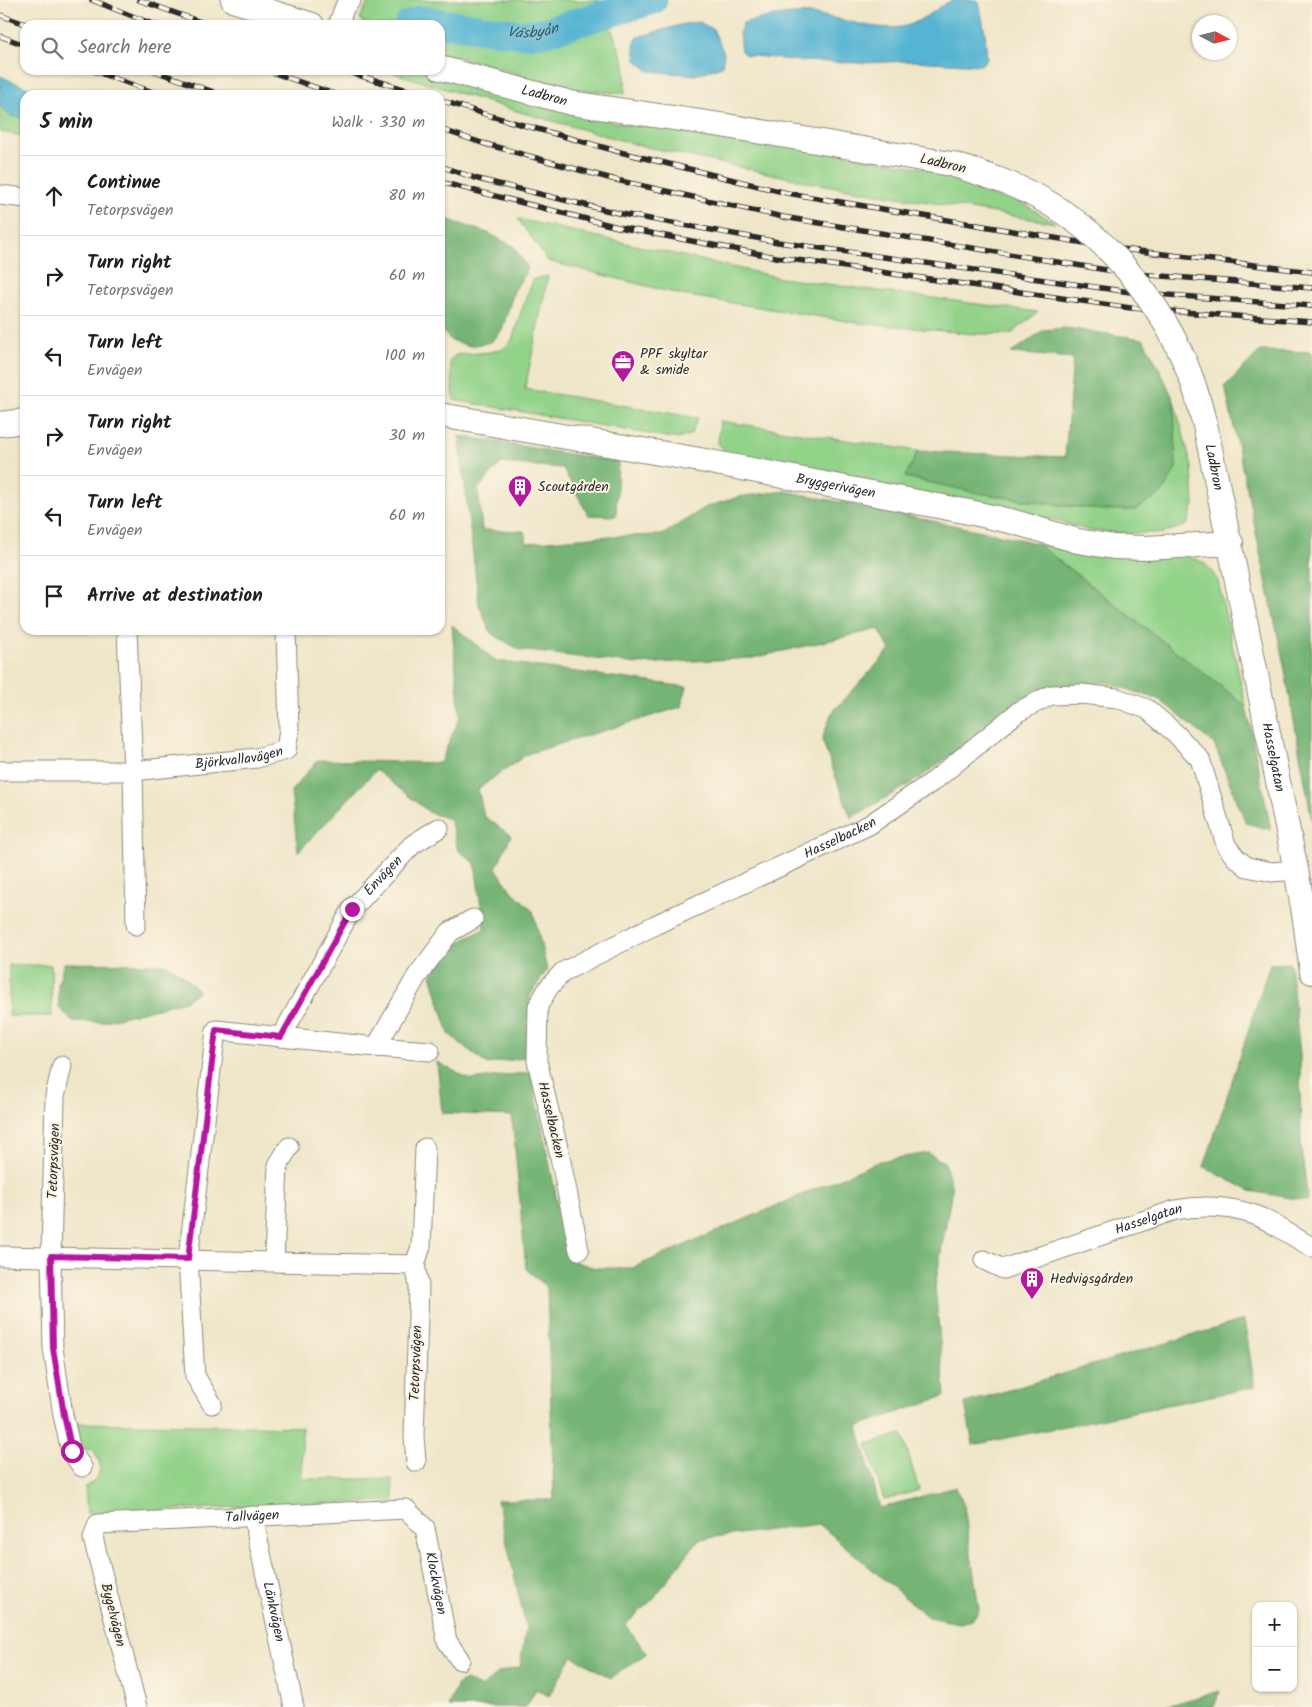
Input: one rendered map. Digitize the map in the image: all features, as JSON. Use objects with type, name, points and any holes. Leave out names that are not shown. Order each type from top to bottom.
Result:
[{"type":"street","points":[[233,0],[296,20]]},
{"type":"street","points":[[340,20],[344,6],[350,0]]},
{"type":"street","name":"Ladbron","points":[[445,69],[571,103],[721,125],[951,164],[1002,181],[1036,196],[1059,209],[1108,250],[1134,279],[1164,320],[1190,374],[1206,430],[1231,543]]},
{"type":"street","points":[[0,195],[20,197]]},
{"type":"street","name":"Bryggerivägen","points":[[445,416],[700,460],[886,496],[1014,522],[1078,541],[1114,547],[1146,548],[1231,543]]},
{"type":"street","name":"Hasselgatan","points":[[1231,543],[1296,870],[1312,972]]},
{"type":"street","points":[[127,635],[133,771],[136,925]]},
{"type":"street","name":"Björkvallavägen","points":[[0,771],[133,771],[257,758],[286,750],[289,730],[286,635]]},
{"type":"street","name":"Hasselbacken","points":[[579,1250],[559,1152],[537,1061],[538,1006],[550,987],[563,972],[655,925],[868,826],[935,780],[1018,712],[1051,695],[1082,694],[1117,698],[1147,710],[1175,733],[1200,759],[1226,845],[1235,857],[1246,867],[1272,872],[1296,870]]},
{"type":"street","name":"Envägen","points":[[281,1037],[352,909],[412,845],[439,828]]},
{"type":"street","points":[[376,1047],[417,976],[450,932],[472,919]]},
{"type":"street","points":[[212,1404],[195,1376],[188,1259],[216,1030],[430,1051]]},
{"type":"street","name":"Tetorpsvägen","points":[[62,1066],[56,1096],[51,1256],[53,1348],[72,1451],[82,1466]]},
{"type":"street","points":[[274,1261],[278,1165],[288,1146]]},
{"type":"street","name":"Tetorpsvägen","points":[[416,1462],[414,1436],[419,1286],[415,1265],[421,1246],[425,1148]]},
{"type":"street","name":"Hasselgatan","points":[[984,1260],[1002,1268],[1175,1210],[1194,1206],[1213,1206],[1255,1215],[1312,1247]]},
{"type":"street","points":[[0,1256],[415,1265]]},
{"type":"street","name":"Tallvägen","points":[[98,1524],[406,1509]]},
{"type":"street","name":"Klockvägen","points":[[406,1509],[425,1528],[447,1641],[460,1660]]},
{"type":"street","name":"Länkvägen","points":[[253,1516],[294,1707]]},
{"type":"street","name":"Bygelvägen","points":[[98,1524],[93,1538],[136,1707]]},
{"type":"green space","points":[[373,0],[599,0],[602,6],[554,23],[525,26],[418,13],[397,20],[361,20],[360,18],[367,4]]},
{"type":"green space","points":[[608,20],[625,64],[625,94],[573,89],[445,53],[445,32],[529,41],[552,38]]},
{"type":"green space","points":[[400,75],[438,75],[532,102],[613,122],[767,141],[947,172],[1000,189],[1055,223],[813,183],[642,146],[520,112]]},
{"type":"green space","points":[[0,106],[11,116],[20,117],[20,135],[0,132]]},
{"type":"green space","points":[[445,219],[488,233],[513,246],[528,268],[514,291],[502,330],[491,342],[470,346],[450,340],[445,334]]},
{"type":"green space","points":[[518,219],[781,278],[1038,312],[1011,334],[975,334],[859,323],[682,295],[548,261]]},
{"type":"green space","points":[[548,276],[525,389],[698,418],[691,434],[678,439],[454,400],[450,360],[456,355],[503,349],[512,340],[534,279]]},
{"type":"green space","points":[[1065,328],[1143,339],[1174,401],[1176,469],[1162,493],[1135,510],[1101,510],[977,493],[905,477],[918,451],[1065,457],[1073,358],[1011,353],[1044,330]]},
{"type":"green space","points":[[1260,351],[1312,352],[1312,821],[1284,665],[1225,386]]},
{"type":"green space","points":[[1174,401],[1192,467],[1194,505],[1187,525],[1163,533],[1090,531],[1051,519],[728,455],[718,443],[720,421],[918,451],[906,477],[1020,500],[1077,507],[1135,510],[1176,469]]},
{"type":"green space","points":[[459,436],[618,462],[616,516],[588,515],[563,468],[501,463],[478,489],[482,530],[524,531],[527,543],[591,537],[662,535],[706,507],[738,497],[785,491],[1036,543],[1246,706],[1271,830],[1246,823],[1214,744],[1160,700],[1106,682],[1037,690],[920,778],[851,818],[822,740],[831,714],[890,650],[879,629],[753,658],[638,664],[520,650],[491,633],[479,605]]},
{"type":"green space","points":[[1036,543],[1083,554],[1181,555],[1207,566],[1218,581],[1246,706]]},
{"type":"green space","points":[[452,625],[496,661],[687,687],[681,707],[527,754],[478,789],[484,816],[511,836],[496,868],[510,889],[533,911],[547,970],[530,996],[524,1058],[486,1064],[449,1034],[431,975],[454,945],[484,929],[475,863],[458,850],[450,819],[430,813],[376,770],[298,852],[291,791],[318,760],[440,763],[460,717]]},
{"type":"green space","points":[[64,963],[165,964],[183,975],[199,991],[185,1001],[102,1022],[73,1021],[59,1008],[58,984]]},
{"type":"green space","points":[[1290,963],[1300,1053],[1301,1147],[1308,1201],[1250,1191],[1204,1167],[1270,964]]},
{"type":"green space","points":[[9,965],[51,965],[52,1016],[9,1016]]},
{"type":"green space","points":[[437,1062],[471,1080],[531,1072],[569,1260],[596,1268],[632,1268],[880,1161],[928,1153],[945,1163],[952,1189],[935,1287],[945,1396],[858,1426],[880,1508],[956,1487],[964,1506],[979,1610],[972,1620],[959,1623],[928,1617],[819,1524],[699,1539],[653,1599],[625,1625],[647,1653],[611,1678],[572,1656],[549,1696],[536,1689],[526,1707],[448,1707],[458,1684],[466,1680],[482,1688],[497,1673],[520,1667],[526,1627],[497,1500],[554,1500],[547,1287],[526,1269],[512,1116],[442,1113]]},
{"type":"green space","points":[[1244,1320],[1255,1387],[973,1445],[965,1403]]},
{"type":"green space","points":[[76,1423],[302,1427],[302,1479],[392,1479],[394,1501],[87,1513],[85,1487],[98,1475],[100,1466],[93,1450],[80,1448]]},
{"type":"green space","points":[[902,1434],[919,1490],[884,1500],[867,1444]]},
{"type":"green space","points":[[1220,1691],[1214,1707],[1162,1707]]},
{"type":"water","points":[[953,0],[977,0],[979,2],[985,33],[987,59],[981,65],[913,61],[862,63],[799,61],[746,55],[741,51],[739,34],[743,23],[777,16],[811,14],[883,28],[895,28],[912,24]]},
{"type":"water","points":[[699,22],[713,29],[724,53],[722,66],[695,75],[649,71],[636,60],[634,45],[638,37],[684,24]]},
{"type":"water","points":[[0,76],[32,90],[20,90],[20,117],[11,116],[0,106]]},
{"type":"waterway","name":"Väsbyån","points":[[445,23],[522,34],[545,32],[653,0]]},
{"type":"railway","points":[[92,0],[142,20]]},
{"type":"railway","points":[[139,0],[195,20]]},
{"type":"railway","points":[[0,15],[20,22]]},
{"type":"railway","points":[[0,36],[20,43]]},
{"type":"railway","points":[[105,75],[147,90]]},
{"type":"railway","points":[[166,75],[208,90]]},
{"type":"railway","points":[[280,75],[323,90]]},
{"type":"railway","points":[[358,75],[407,90]]},
{"type":"railway","points":[[445,102],[620,152],[787,193],[1114,248],[1312,272]]},
{"type":"railway","points":[[445,131],[482,143],[616,180],[783,217],[1125,273],[1312,288]]},
{"type":"railway","points":[[445,168],[478,179],[622,214],[778,242],[1130,292],[1312,306]]},
{"type":"railway","points":[[445,183],[618,227],[776,257],[1131,308],[1312,322]]},
{"type":"place","name":"PPF skyltar & smide","points":[[623,383]]},
{"type":"place","name":"Scoutgården","points":[[520,508]]},
{"type":"place","name":"Hedvigsgården","points":[[1032,1300]]},
{"type":"route","points":[[72,1451],[53,1348],[51,1256],[188,1259],[216,1030],[281,1037],[352,909]]}]
